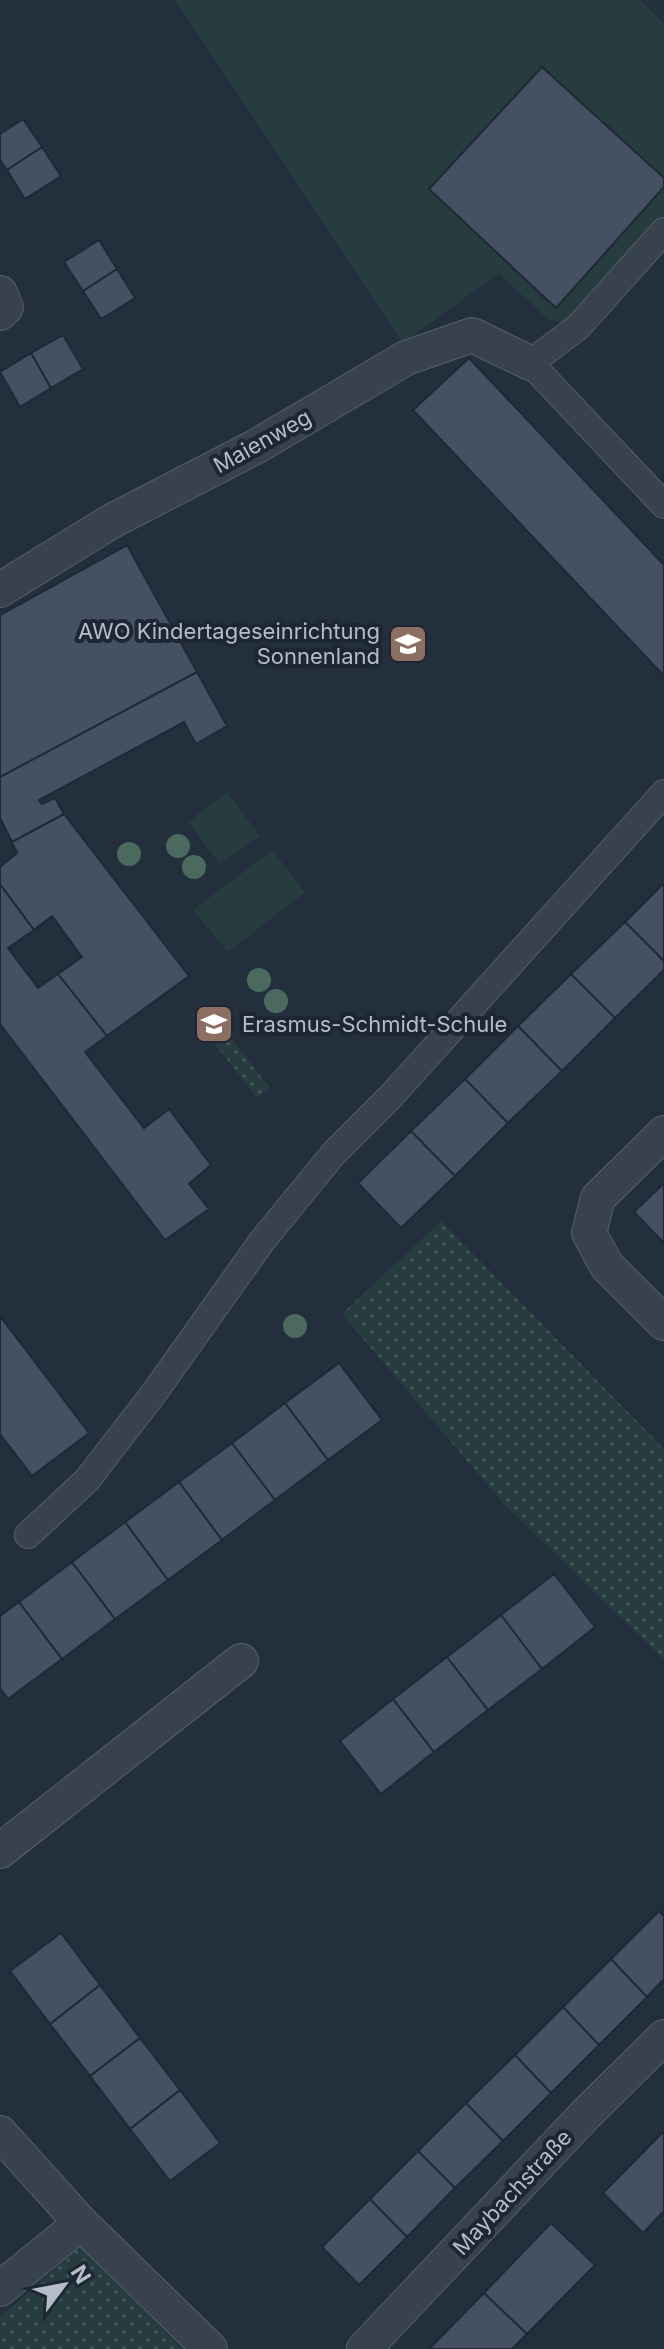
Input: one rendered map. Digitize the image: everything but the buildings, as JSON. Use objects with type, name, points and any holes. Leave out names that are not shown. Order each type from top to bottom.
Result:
[{"type":"street","points":[[664,231],[578,327],[530,363],[664,505]]},
{"type":"street","points":[[0,293],[6,307],[0,313]]},
{"type":"street","name":"Maienweg","points":[[0,590],[112,521],[257,446],[406,358],[472,335],[530,363]]},
{"type":"street","points":[[28,1535],[87,1480],[154,1393],[262,1241],[334,1153],[393,1094],[664,793]]},
{"type":"street","points":[[664,1133],[598,1198],[589,1233],[607,1266],[664,1323]]},
{"type":"street","points":[[0,1851],[241,1661]]},
{"type":"street","name":"Maybachstraße","points":[[364,2349],[585,2115],[664,2037]]},
{"type":"street","points":[[0,2133],[81,2223],[210,2349]]},
{"type":"street","points":[[0,2289],[81,2223]]},
{"type":"green space","points":[[175,0],[640,0],[664,24],[664,224],[575,323],[548,320],[499,273],[403,343]]},
{"type":"green space","points":[[227,792],[260,836],[220,864],[188,822]]},
{"type":"green space","points":[[272,850],[305,892],[228,952],[193,910]]},
{"type":"green space","points":[[205,1005],[270,1088],[257,1098],[192,1015]]},
{"type":"green space","points":[[441,1221],[664,1449],[664,1660],[504,1504],[342,1314]]},
{"type":"green space","points":[[80,2247],[182,2349],[0,2349],[0,2317]]},
{"type":"place","name":"AWO Kindertageseinrichtung Sonnenland","points":[[408,644]]},
{"type":"place","name":"Erasmus-Schmidt-Schule","points":[[214,1024]]}]
